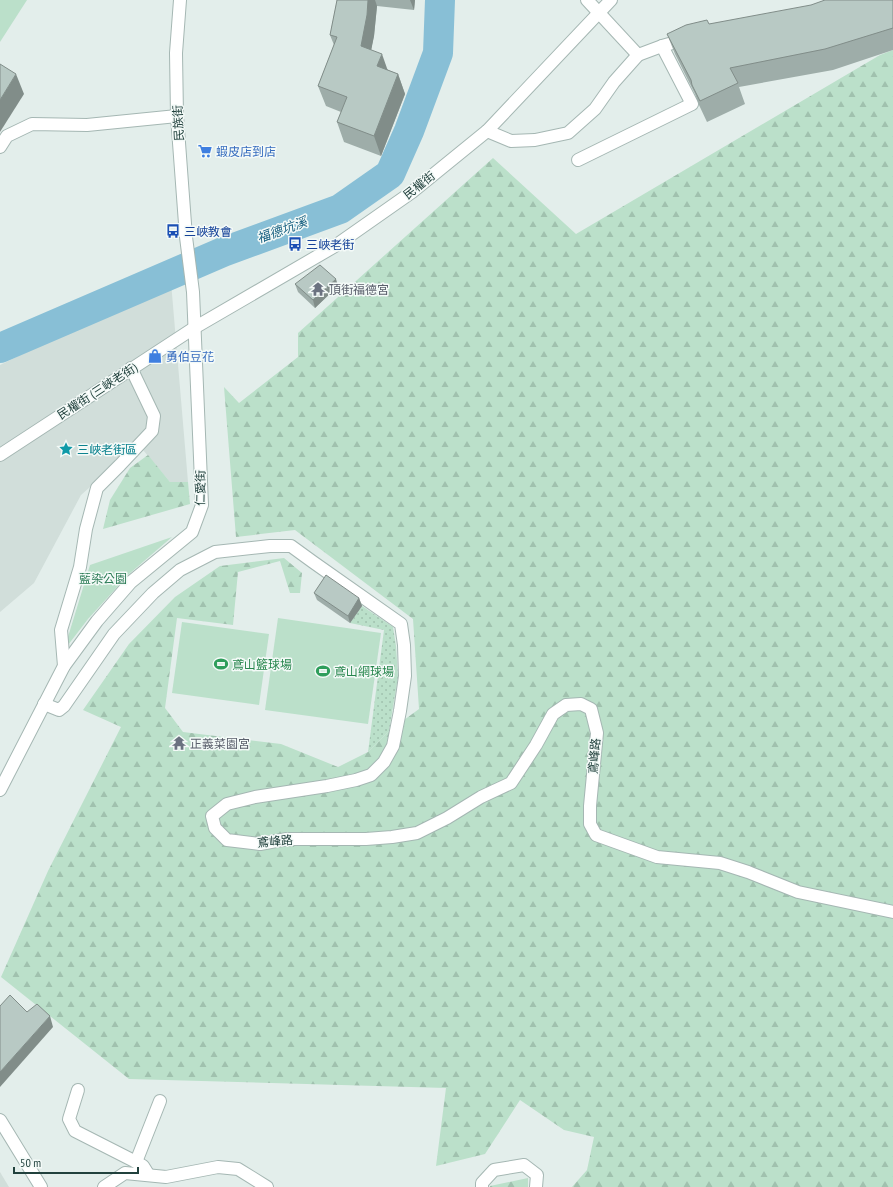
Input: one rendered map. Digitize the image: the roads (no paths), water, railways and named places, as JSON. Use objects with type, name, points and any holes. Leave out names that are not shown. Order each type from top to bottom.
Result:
[{"type":"street","name":"民族街","points":[[180,0],[176,53],[177,116],[187,246],[193,292]]},
{"type":"street","points":[[586,0],[638,55]]},
{"type":"street","name":"民權街","points":[[194,328],[335,246],[412,192],[487,131],[611,0]]},
{"type":"street","points":[[487,131],[511,140],[535,140],[568,133],[595,108],[614,82],[638,55],[662,46],[695,37]]},
{"type":"street","points":[[578,160],[692,104],[662,46]]},
{"type":"street","points":[[0,147],[7,136],[32,124],[87,125],[177,116]]},
{"type":"street","name":"仁愛街","points":[[0,790],[64,666],[97,621],[131,582],[192,532],[202,505],[193,292]]},
{"type":"street","name":"民權街 (三峽老街)","points":[[0,455],[194,328]]},
{"type":"street","points":[[64,666],[61,630],[80,567],[86,529],[96,488],[152,431],[154,416],[131,368]]},
{"type":"street","name":"鳶峰路","points":[[44,704],[59,710],[64,706],[114,634],[153,593],[180,570],[215,552],[270,546],[292,546],[401,624],[404,645],[405,676],[393,746],[384,762],[371,775],[356,780],[327,786],[255,797],[227,804],[212,816],[215,828],[227,840],[260,844],[286,839],[392,838],[417,833],[447,818],[481,797],[511,783],[536,745],[553,714],[566,706],[581,704],[591,709],[596,733],[590,806],[590,824],[596,835],[657,857],[720,863],[748,872],[798,892],[893,912]]},
{"type":"street","points":[[78,1090],[69,1119],[75,1131],[143,1166],[148,1174]]},
{"type":"street","points":[[136,1162],[160,1102]]},
{"type":"street","points":[[0,1120],[41,1187]]},
{"type":"street","points":[[482,1187],[482,1183],[494,1170],[524,1165],[537,1175],[536,1187]]},
{"type":"street","points":[[104,1187],[125,1173],[148,1174],[166,1177],[218,1167],[238,1169],[267,1187]]},
{"type":"waterway","name":"福德坑溪","points":[[0,348],[223,252],[340,209],[390,174],[409,131],[438,53],[440,0]]},
{"type":"place","name":"蝦皮店到店","points":[[205,151]]},
{"type":"place","name":"三峽教會","points":[[173,231]]},
{"type":"place","name":"三峽老街","points":[[295,244]]},
{"type":"place","name":"頂街福德宮","points":[[318,289]]},
{"type":"place","name":"勇伯豆花","points":[[155,356]]},
{"type":"place","name":"三峽老街區","points":[[66,449]]},
{"type":"place","name":"鳶山籃球場","points":[[221,664]]},
{"type":"place","name":"鳶山網球場","points":[[323,671]]},
{"type":"place","name":"正義菜園宮","points":[[179,743]]},
{"type":"park label","name":"藍染公園","points":[[103,578]]}]
